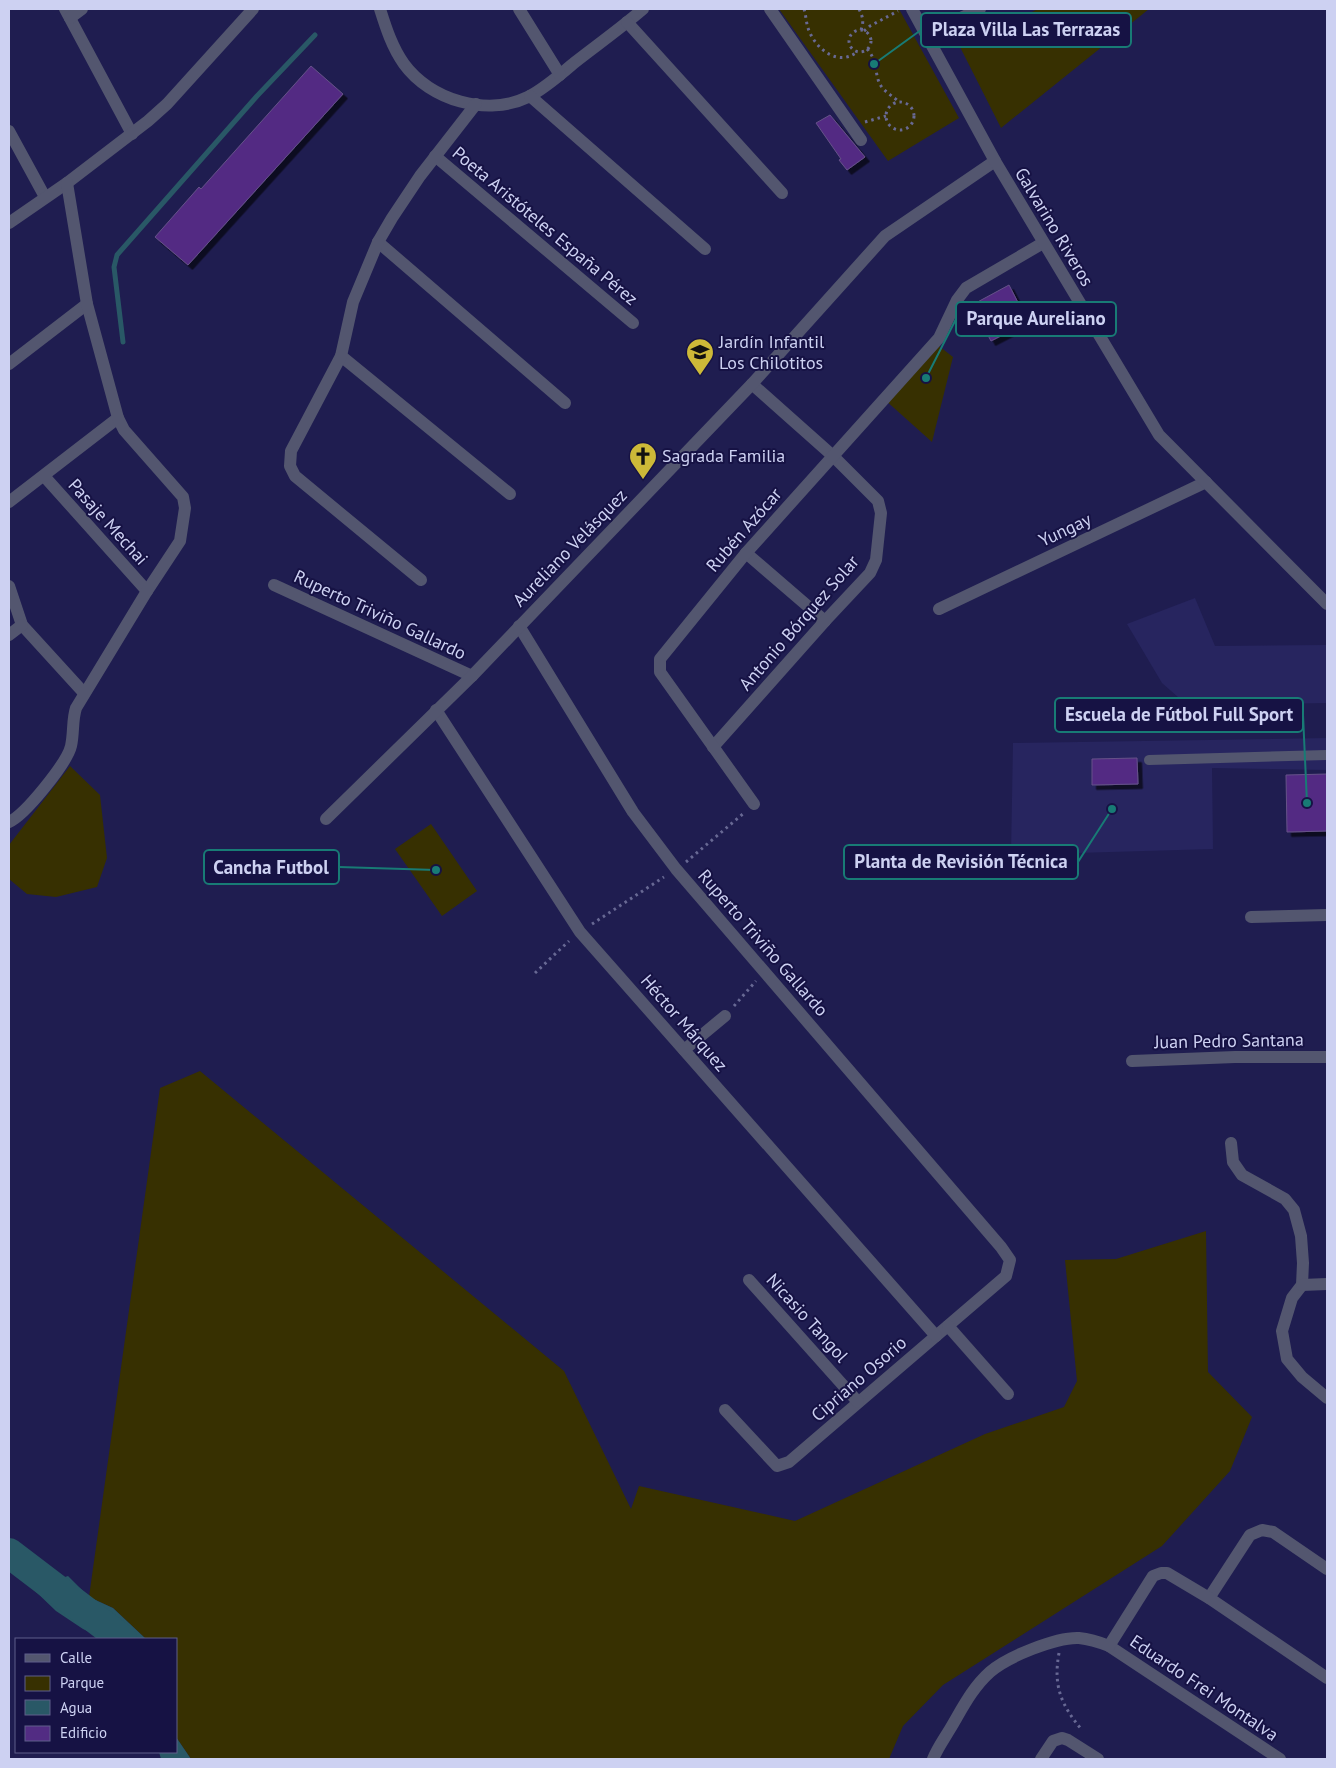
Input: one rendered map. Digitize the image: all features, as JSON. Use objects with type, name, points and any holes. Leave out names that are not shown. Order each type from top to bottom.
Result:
[{"type":"street","points":[[82,9],[68,13],[132,134]]},
{"type":"street","points":[[9,223],[67,183],[132,134],[167,104],[253,9]]},
{"type":"street","points":[[380,9],[393,46],[410,71],[423,83],[449,97],[476,104],[493,105],[508,103],[530,96],[560,75],[641,9]]},
{"type":"street","points":[[519,9],[560,75]]},
{"type":"street","points":[[770,9],[861,140]]},
{"type":"street","name":"Galvarino Riveros","points":[[912,9],[995,162],[1160,435],[1327,604]]},
{"type":"street","points":[[927,34],[980,9]]},
{"type":"street","points":[[627,22],[782,193]]},
{"type":"street","points":[[530,96],[704,249]]},
{"type":"street","points":[[421,580],[295,476],[290,459],[291,451],[340,356],[353,302],[378,242],[407,194],[476,104]]},
{"type":"street","points":[[9,131],[45,197]]},
{"type":"street","name":"Poeta Aristóteles España Pérez","points":[[435,156],[633,323]]},
{"type":"street","name":"Aureliano Velásquez","points":[[326,819],[472,676],[752,384],[885,236],[995,162]]},
{"type":"street","points":[[9,822],[16,819],[29,807],[67,756],[71,745],[74,715],[84,693],[180,541],[185,508],[183,497],[124,430],[118,418],[87,304],[67,183]]},
{"type":"street","points":[[378,242],[564,403]]},
{"type":"street","name":"Rubén Azócar","points":[[754,804],[660,672],[660,659],[746,553],[939,338],[966,288],[1043,244]]},
{"type":"street","points":[[9,364],[87,304]]},
{"type":"street","points":[[340,356],[510,494]]},
{"type":"street","name":"Antonio Bórquez Solar","points":[[714,747],[824,621],[870,573],[876,560],[880,513],[878,501],[833,456],[752,384]]},
{"type":"street","points":[[9,502],[118,418]]},
{"type":"street","name":"Pasaje Mechai","points":[[44,476],[147,591]]},
{"type":"street","name":"Yungay","points":[[939,609],[1206,482]]},
{"type":"street","points":[[746,553],[824,621]]},
{"type":"street","name":"Ruperto Triviño Gallardo","points":[[274,585],[472,676]]},
{"type":"street","points":[[9,586],[22,625],[84,693]]},
{"type":"street","points":[[9,635],[22,625]]},
{"type":"street","name":"Ruperto Triviño Gallardo","points":[[519,626],[633,812],[676,870],[1001,1247],[1010,1260]]},
{"type":"street","name":"Héctor Márquez","points":[[436,710],[580,932],[936,1336]]},
{"type":"street","points":[[1251,917],[1327,915]]},
{"type":"street","points":[[684,1050],[725,1016]]},
{"type":"street","name":"Juan Pedro Santana","points":[[1132,1061],[1327,1056]]},
{"type":"street","points":[[1230,1143],[1234,1162],[1242,1175],[1285,1199],[1294,1210],[1301,1236],[1304,1263],[1302,1285],[1292,1298],[1282,1331],[1287,1359],[1302,1377],[1327,1398]]},
{"type":"street","name":"Cipriano Osorio","points":[[725,1410],[777,1466],[789,1462],[1006,1276],[1010,1260]]},
{"type":"street","name":"Nicasio Tangol","points":[[749,1280],[858,1402]]},
{"type":"street","points":[[1302,1285],[1327,1284]]},
{"type":"street","points":[[948,1326],[1008,1394]]},
{"type":"street","points":[[1210,1598],[1250,1535],[1262,1530],[1273,1532],[1327,1569]]},
{"type":"street","points":[[1109,1646],[1153,1576],[1167,1573],[1210,1598],[1327,1678]]},
{"type":"street","name":"Eduardo Frei Montalva","points":[[933,1759],[976,1686],[991,1671],[1010,1658],[1036,1648],[1077,1638],[1094,1640],[1109,1646],[1280,1759]]},
{"type":"street","points":[[1041,1759],[1053,1740],[1062,1738],[1098,1759]]},
{"type":"lane","points":[[1149,760],[1327,755]]},
{"type":"path","points":[[804,9],[808,28],[820,48],[828,54],[847,58],[857,52],[868,49]]},
{"type":"path","points":[[859,9],[863,16],[862,30]]},
{"type":"path","points":[[857,52],[851,48],[849,42],[849,38],[854,32],[862,30],[902,9]]},
{"type":"path","points":[[862,30],[871,39],[868,49]]},
{"type":"path","points":[[868,49],[875,61],[881,86],[900,102],[912,109],[913,118],[909,126],[896,129],[888,124],[886,116],[888,107],[895,102],[900,102]]},
{"type":"path","points":[[852,126],[886,116]]},
{"type":"path","points":[[535,974],[580,932],[676,870],[754,804]]},
{"type":"path","points":[[725,1016],[764,971]]},
{"type":"path","points":[[1063,1640],[1056,1671],[1057,1687],[1065,1708],[1086,1735]]},
{"type":"shaded area","points":[[1195,598],[1215,646],[1327,645],[1327,703],[1202,705],[1178,697],[1162,683],[1127,624]]},
{"type":"shaded area","points":[[1327,738],[1327,770],[1212,768],[1213,849],[1011,855],[1013,743]]},
{"type":"green space","points":[[779,9],[899,9],[959,118],[888,161]]},
{"type":"green space","points":[[1038,9],[1149,9],[1001,128],[960,47]]},
{"type":"green space","points":[[935,343],[953,357],[932,442],[884,399]]},
{"type":"green space","points":[[70,766],[100,795],[107,858],[97,887],[56,897],[27,894],[9,879],[9,845]]},
{"type":"green space","points":[[431,824],[477,891],[442,916],[395,849]]},
{"type":"green space","points":[[200,1071],[564,1371],[631,1509],[639,1486],[795,1521],[985,1434],[1064,1407],[1077,1381],[1065,1260],[1116,1259],[1206,1231],[1208,1372],[1252,1417],[1230,1471],[1162,1546],[943,1685],[903,1726],[889,1759],[191,1759],[178,1740],[178,1638],[145,1638],[113,1608],[89,1597],[160,1088]]},
{"type":"water","points":[[68,1576],[89,1597],[113,1608],[145,1638],[103,1638],[83,1629],[56,1611],[32,1588]]},
{"type":"water","points":[[178,1740],[191,1759],[161,1759],[159,1753],[178,1753]]},
{"type":"building","points":[[311,66],[343,94],[188,265],[155,237],[199,187],[201,189]]},
{"type":"building","points":[[830,115],[865,157],[847,170],[816,123]]},
{"type":"building","points":[[1009,285],[1028,322],[991,341],[972,305]]},
{"type":"building","points":[[1137,758],[1138,784],[1092,785],[1092,759]]},
{"type":"building","points":[[1327,774],[1327,831],[1287,832],[1286,775]]},
{"type":"waterway","points":[[123,342],[114,267],[117,255],[257,96],[315,35]]},
{"type":"waterway","points":[[9,1553],[121,1638]]},
{"type":"place","name":"Plaza Villa Las Terrazas","points":[[874,64]]},
{"type":"place","name":"Jardín Infantil Los Chilotitos","points":[[700,376]]},
{"type":"place","name":"Parque Aureliano","points":[[926,378]]},
{"type":"place","name":"Sagrada Familia","points":[[643,480]]},
{"type":"place","name":"Escuela de Fútbol Full Sport","points":[[1307,803]]},
{"type":"place","name":"Planta de Revisión Técnica","points":[[1112,809]]},
{"type":"place","name":"Cancha Futbol","points":[[436,870]]}]
